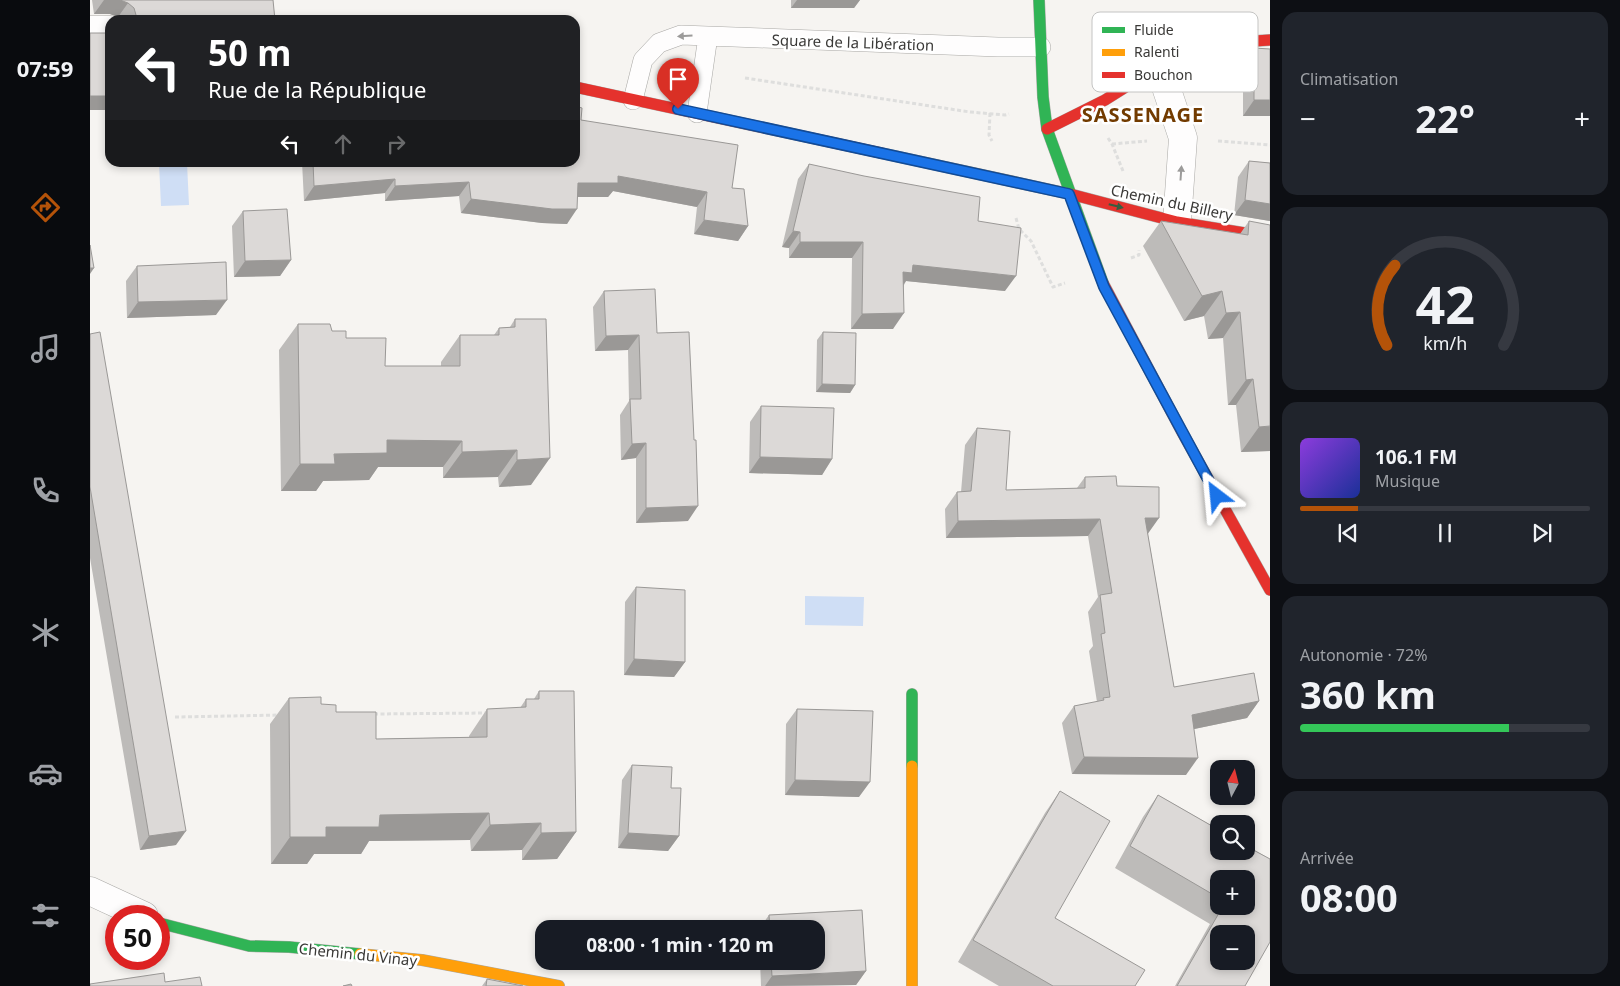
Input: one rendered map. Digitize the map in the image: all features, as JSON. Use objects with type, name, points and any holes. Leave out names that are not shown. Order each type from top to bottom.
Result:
[{"type":"street","points":[[1039,0],[1043,97],[1047,129],[1104,287],[1270,590]]},
{"type":"street","points":[[90,30],[105,30]]},
{"type":"street","name":"Chemin du Billery","points":[[580,88],[1069,194],[1177,222],[1270,236]]},
{"type":"street","points":[[1047,129],[1118,92]]},
{"type":"street","points":[[1168,92],[1183,138],[1177,222]]},
{"type":"street","points":[[912,694],[912,986]]},
{"type":"street","points":[[90,891],[120,905]]},
{"type":"street","name":"Chemin du Vinay","points":[[170,926],[249,946],[289,947],[422,960],[558,986]]},
{"type":"lane","name":"Square de la Libération","points":[[634,100],[643,60],[659,43],[681,35],[1041,47]]},
{"type":"lane","points":[[697,113],[708,36]]},
{"type":"path","points":[[1183,138],[1270,145]]},
{"type":"path","points":[[373,714],[492,712]]},
{"type":"path","points":[[175,717],[284,715]]},
{"type":"water","points":[[159,167],[187,167],[189,205],[161,206]]},
{"type":"water","points":[[805,596],[864,597],[863,626],[805,625]]},
{"type":"building","points":[[120,0],[273,0],[274,15],[136,15],[134,8]]},
{"type":"building","points":[[90,33],[105,33],[105,96],[90,96]]},
{"type":"building","points":[[1258,48],[1270,49],[1270,100],[1254,100],[1254,92],[1258,92]]},
{"type":"building","points":[[580,107],[582,108],[581,120],[738,145],[732,188],[744,189],[748,226],[704,220],[707,192],[618,176],[618,183],[578,183],[577,209],[552,209],[471,199],[469,182],[395,186],[395,179],[314,186],[313,167],[580,167]]},
{"type":"building","points":[[1249,161],[1270,163],[1270,204],[1245,200]]},
{"type":"building","points":[[809,164],[980,197],[978,221],[1021,228],[1016,276],[913,265],[912,273],[903,272],[904,313],[862,314],[863,242],[800,242],[800,232],[793,231]]},
{"type":"building","points":[[287,209],[291,260],[245,261],[243,211]]},
{"type":"building","points":[[1161,221],[1248,235],[1249,221],[1270,225],[1270,426],[1259,427],[1253,379],[1246,380],[1240,312],[1226,313],[1222,291],[1202,296]]},
{"type":"building","points":[[90,245],[94,268],[90,268]]},
{"type":"building","points":[[226,262],[227,300],[138,302],[137,266]]},
{"type":"building","points":[[655,289],[657,333],[689,332],[698,506],[646,508],[646,443],[632,444],[630,399],[641,399],[639,335],[606,336],[604,291]]},
{"type":"building","points":[[515,319],[546,319],[550,458],[517,460],[517,450],[462,452],[462,441],[387,440],[387,453],[334,454],[335,464],[300,464],[298,324],[330,324],[332,331],[346,331],[346,338],[386,338],[385,366],[460,366],[460,335],[499,335],[499,328],[515,327]]},
{"type":"building","points":[[100,332],[186,831],[149,836],[90,487],[90,334]]},
{"type":"building","points":[[823,332],[856,333],[855,385],[822,384]]},
{"type":"building","points":[[761,406],[834,408],[832,459],[760,457]]},
{"type":"building","points":[[977,428],[1010,431],[1006,490],[1085,488],[1085,477],[1116,476],[1117,486],[1159,487],[1159,518],[1145,518],[1174,687],[1254,673],[1259,701],[1192,715],[1198,758],[1084,757],[1074,706],[1110,697],[1101,634],[1105,633],[1100,595],[1112,593],[1100,519],[958,521],[957,492],[971,491]]},
{"type":"building","points":[[636,587],[685,590],[685,662],[634,659]]},
{"type":"building","points":[[539,691],[574,691],[576,832],[541,833],[541,823],[490,825],[489,813],[380,815],[379,827],[326,827],[326,837],[290,837],[289,698],[321,697],[321,704],[336,705],[336,712],[376,712],[376,739],[487,737],[487,709],[526,707],[526,699],[539,699]]},
{"type":"building","points":[[797,709],[873,711],[870,782],[795,780]]},
{"type":"building","points":[[632,765],[672,767],[671,788],[681,788],[679,836],[628,833]]},
{"type":"building","points":[[1060,791],[1110,821],[1055,918],[1145,970],[1135,986],[1053,986],[973,940]]},
{"type":"building","points":[[1158,795],[1210,825],[1210,860],[1255,860],[1255,851],[1270,859],[1270,942],[1255,968],[1255,925],[1212,925],[1218,915],[1255,915],[1255,870],[1210,870],[1210,893],[1130,846]]},
{"type":"building","points":[[862,910],[866,971],[772,976],[772,970],[825,970],[825,920],[769,920],[769,915]]},
{"type":"building","points":[[1210,929],[1210,970],[1254,970],[1245,986],[1177,986]]},
{"type":"building","points":[[164,973],[165,982],[200,977],[202,986],[90,986],[90,984]]},
{"type":"building","points":[[487,979],[523,986],[486,986]]},
{"type":"traffic: fast","points":[[1039,0],[1043,97],[1047,129],[1103,283]]},
{"type":"traffic: fast","points":[[912,694],[912,766]]},
{"type":"traffic: fast","points":[[170,926],[249,946],[289,947],[360,954]]},
{"type":"traffic: slow","points":[[881,153],[1070,194]]},
{"type":"traffic: slow","points":[[912,766],[912,986]]},
{"type":"traffic: slow","points":[[360,954],[422,960],[559,986]]},
{"type":"traffic: jam","points":[[1258,41],[1270,40]]},
{"type":"traffic: jam","points":[[580,88],[881,153]]},
{"type":"traffic: jam","points":[[1047,129],[1118,92]]},
{"type":"traffic: jam","points":[[1070,194],[1177,222],[1270,237]]},
{"type":"traffic: jam","points":[[1103,283],[1182,432],[1270,590]]},
{"type":"district","name":"SASSENAGE","points":[[1143,114]]},
{"type":"route","points":[[678,109],[1069,194],[1104,287],[1217,496]]}]
